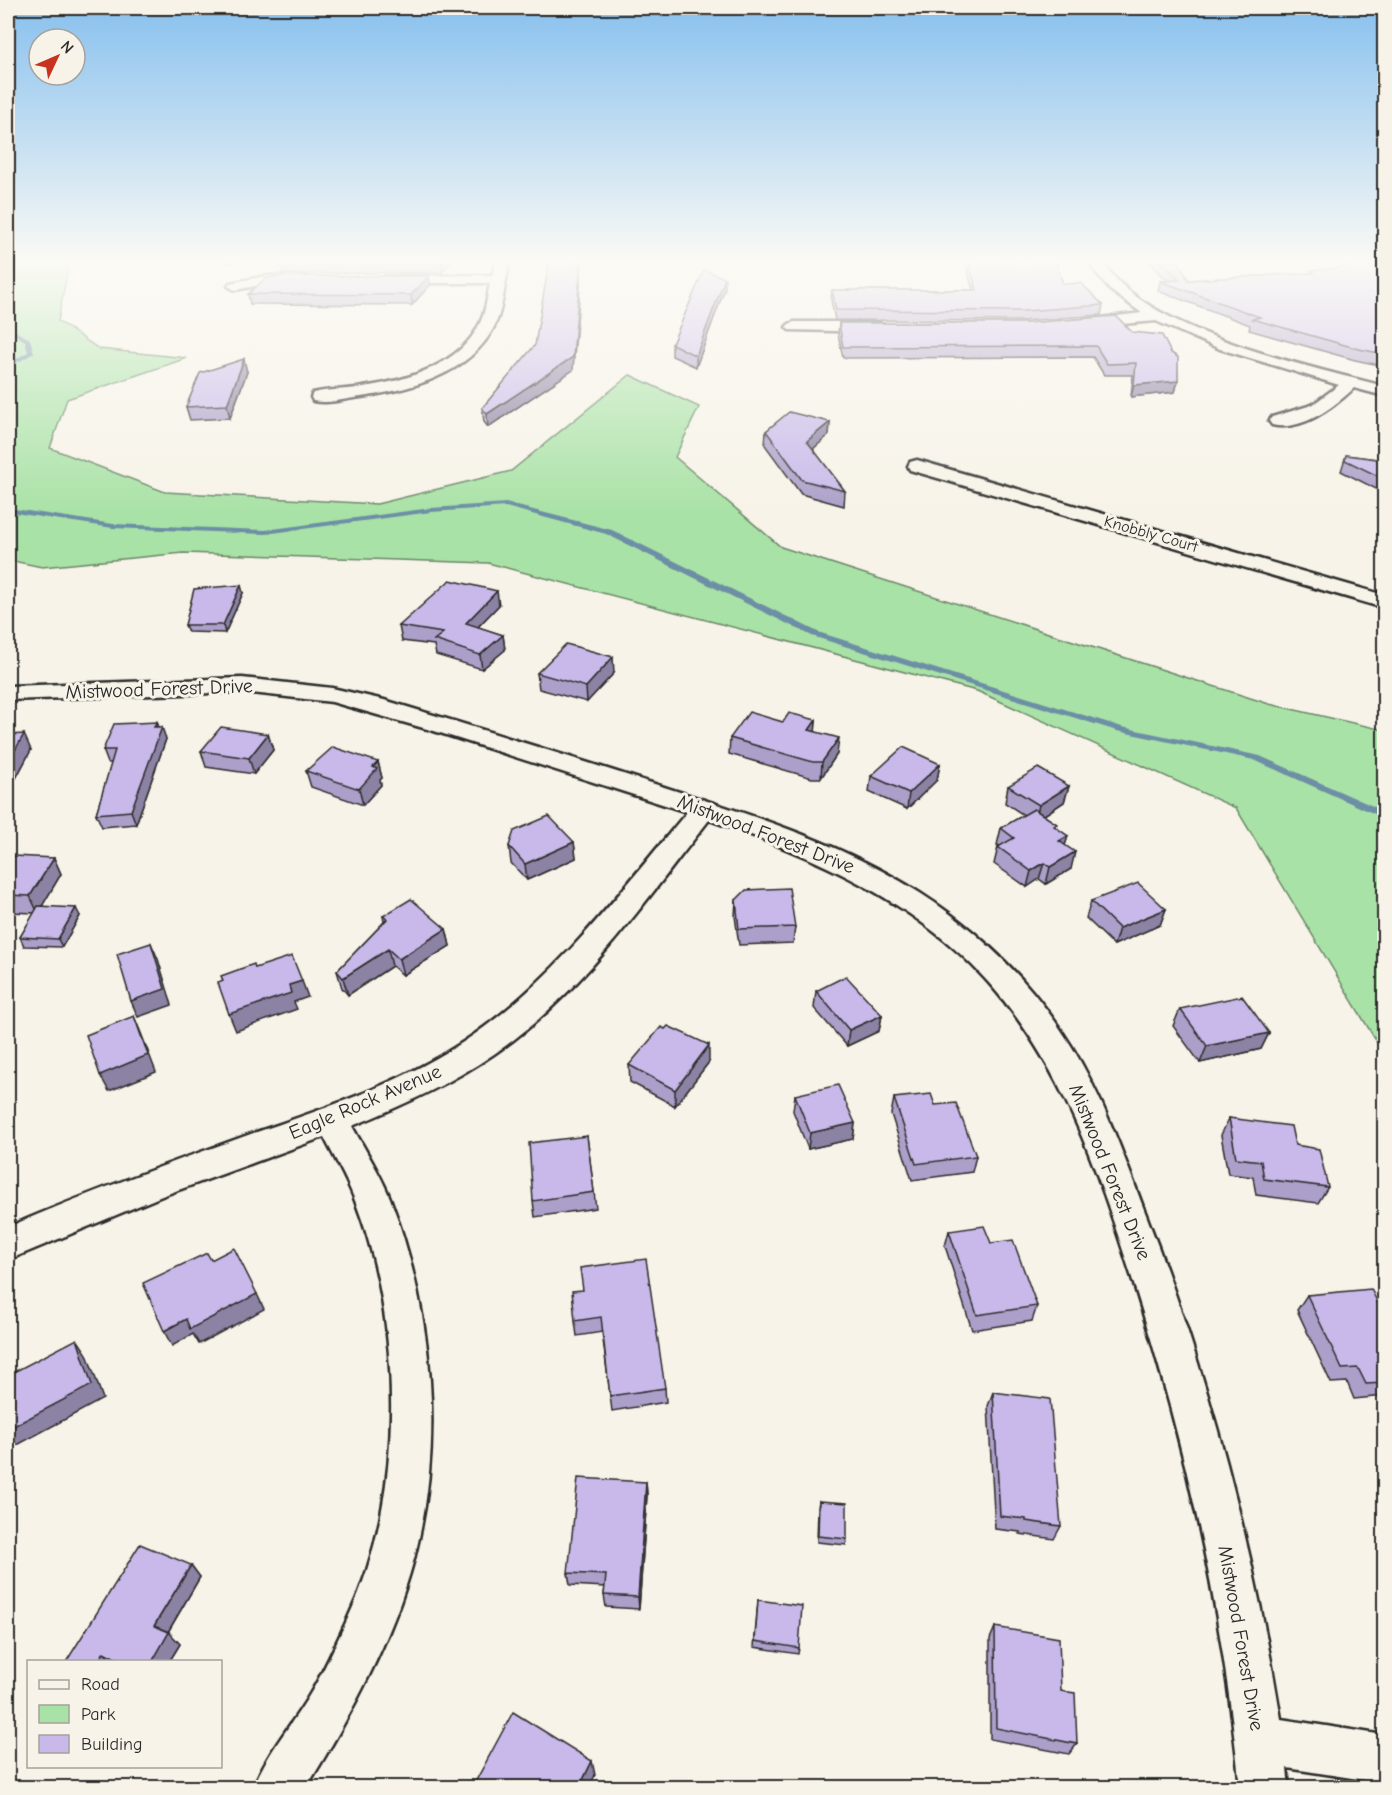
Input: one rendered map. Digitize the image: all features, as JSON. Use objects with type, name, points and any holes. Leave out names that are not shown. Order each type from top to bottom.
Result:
[{"type":"street","points":[[319,397],[391,387],[430,373],[450,362],[470,346]]},
{"type":"street","points":[[1229,346],[1350,383],[1384,391]]},
{"type":"street","points":[[1278,421],[1313,413],[1324,407],[1350,383]]},
{"type":"street","name":"Knobbly Court","points":[[917,466],[1384,602]]},
{"type":"street","name":"Mistwood Forest Drive","points":[[8,693],[242,685],[332,695],[472,734],[704,809],[828,855],[867,874],[914,902],[957,936],[1002,978],[1041,1027],[1075,1082],[1130,1215],[1173,1341],[1211,1476],[1253,1688],[1265,1788]]},
{"type":"street","name":"Eagle Rock Avenue","points":[[8,1244],[203,1165],[332,1119],[421,1082],[484,1044],[532,1007],[582,959],[704,809]]},
{"type":"street","points":[[277,1788],[325,1714],[368,1626],[392,1559],[408,1479],[412,1414],[404,1321],[386,1240],[371,1196],[332,1119]]},
{"type":"street","points":[[1260,1740],[1384,1759]]},
{"type":"green space","points":[[8,346],[94,346],[99,349],[187,358],[67,399],[50,448],[165,492],[377,504],[511,471],[630,375],[699,407],[675,457],[781,547],[1269,704],[1384,730],[1384,1054],[1236,808],[977,691],[488,563],[183,553],[42,567],[8,560]]},
{"type":"building","points":[[534,346],[574,346],[573,357],[487,414],[482,408]]},
{"type":"building","points":[[676,346],[700,346],[696,356]]},
{"type":"building","points":[[843,346],[1167,346],[1171,353],[1178,357],[1178,381],[1134,385],[1136,363],[1107,364],[1096,346]]},
{"type":"building","points":[[1347,346],[1384,346],[1384,354]]},
{"type":"building","points":[[244,359],[227,405],[186,407],[200,373]]},
{"type":"building","points":[[789,412],[830,422],[807,441],[845,491],[802,480],[766,431]]},
{"type":"building","points":[[1346,455],[1384,460],[1384,479],[1345,460]]},
{"type":"building","points":[[450,580],[497,591],[466,623],[503,635],[480,655],[434,640],[443,633],[399,626]]},
{"type":"building","points":[[241,585],[223,625],[185,625],[194,589]]},
{"type":"building","points":[[566,644],[613,657],[586,687],[537,673]]},
{"type":"building","points":[[749,712],[783,722],[789,713],[816,720],[809,730],[839,738],[822,762],[813,762],[730,738]]},
{"type":"building","points":[[157,722],[154,727],[162,727],[131,811],[96,814],[115,750],[103,750],[114,724]]},
{"type":"building","points":[[221,727],[268,734],[249,758],[201,751]]},
{"type":"building","points":[[24,734],[8,763],[8,735]]},
{"type":"building","points":[[333,747],[378,762],[373,767],[377,769],[359,789],[306,771]]},
{"type":"building","points":[[903,747],[940,764],[909,793],[871,776]]},
{"type":"building","points":[[1038,768],[1069,786],[1039,805],[1008,786]]},
{"type":"building","points":[[1034,809],[1057,824],[1054,826],[1068,836],[1059,841],[1075,852],[1050,867],[1044,863],[1031,871],[998,847],[1014,838],[1001,828]]},
{"type":"building","points":[[549,816],[574,842],[525,864],[509,846],[514,831]]},
{"type":"building","points":[[13,856],[54,858],[30,896],[8,895],[8,865]]},
{"type":"building","points":[[1138,883],[1166,909],[1119,928],[1091,901]]},
{"type":"building","points":[[789,888],[795,927],[739,929],[736,900],[746,890]]},
{"type":"building","points":[[411,899],[446,929],[399,959],[388,949],[343,978],[337,971],[387,919],[383,916]]},
{"type":"building","points":[[38,906],[76,908],[58,939],[20,937]]},
{"type":"building","points":[[151,943],[165,989],[131,1001],[117,954]]},
{"type":"building","points":[[292,956],[302,981],[289,985],[291,993],[229,1014],[218,983],[223,981],[221,976],[254,964],[255,968]]},
{"type":"building","points":[[846,976],[882,1015],[849,1030],[816,991]]},
{"type":"building","points":[[1242,996],[1269,1033],[1207,1046],[1180,1009]]},
{"type":"building","points":[[134,1016],[148,1055],[100,1075],[86,1035]]},
{"type":"building","points":[[668,1026],[709,1045],[675,1090],[629,1065],[661,1027],[665,1029]]},
{"type":"building","points":[[838,1085],[855,1123],[810,1133],[795,1095]]},
{"type":"building","points":[[931,1094],[935,1105],[956,1103],[976,1156],[916,1164],[894,1098]]},
{"type":"building","points":[[1229,1118],[1291,1126],[1295,1145],[1319,1149],[1328,1187],[1264,1179],[1261,1161],[1236,1158]]},
{"type":"building","points":[[587,1136],[594,1192],[533,1201],[529,1143]]},
{"type":"building","points":[[984,1226],[991,1243],[1013,1240],[1037,1306],[977,1315],[949,1231]]},
{"type":"building","points":[[234,1248],[257,1294],[190,1329],[186,1319],[164,1331],[143,1283],[207,1253],[211,1260]]},
{"type":"building","points":[[646,1259],[665,1388],[610,1396],[601,1317],[575,1321],[572,1291],[583,1290],[580,1268]]},
{"type":"building","points":[[1371,1289],[1384,1316],[1384,1383],[1366,1384],[1358,1368],[1342,1369],[1307,1295]]},
{"type":"building","points":[[77,1339],[92,1385],[8,1429],[8,1375]]},
{"type":"building","points":[[993,1392],[1050,1399],[1061,1526],[1000,1516]]},
{"type":"building","points":[[578,1478],[646,1482],[638,1597],[604,1595],[606,1575],[568,1573]]},
{"type":"building","points":[[819,1501],[847,1503],[847,1539],[818,1536]]},
{"type":"building","points":[[140,1544],[191,1565],[154,1626],[169,1632],[153,1660],[119,1660],[104,1652],[99,1660],[67,1660]]},
{"type":"building","points":[[758,1600],[802,1606],[799,1648],[755,1641]]},
{"type":"building","points":[[995,1627],[1059,1638],[1061,1691],[1075,1693],[1077,1744],[996,1728]]},
{"type":"building","points":[[513,1712],[592,1761],[579,1788],[472,1788]]},
{"type":"waterway","points":[[8,366],[31,353],[29,346]]},
{"type":"waterway","points":[[8,510],[113,526],[265,532],[431,510],[506,505],[609,532],[815,634],[1120,729],[1257,758],[1384,815]]}]
